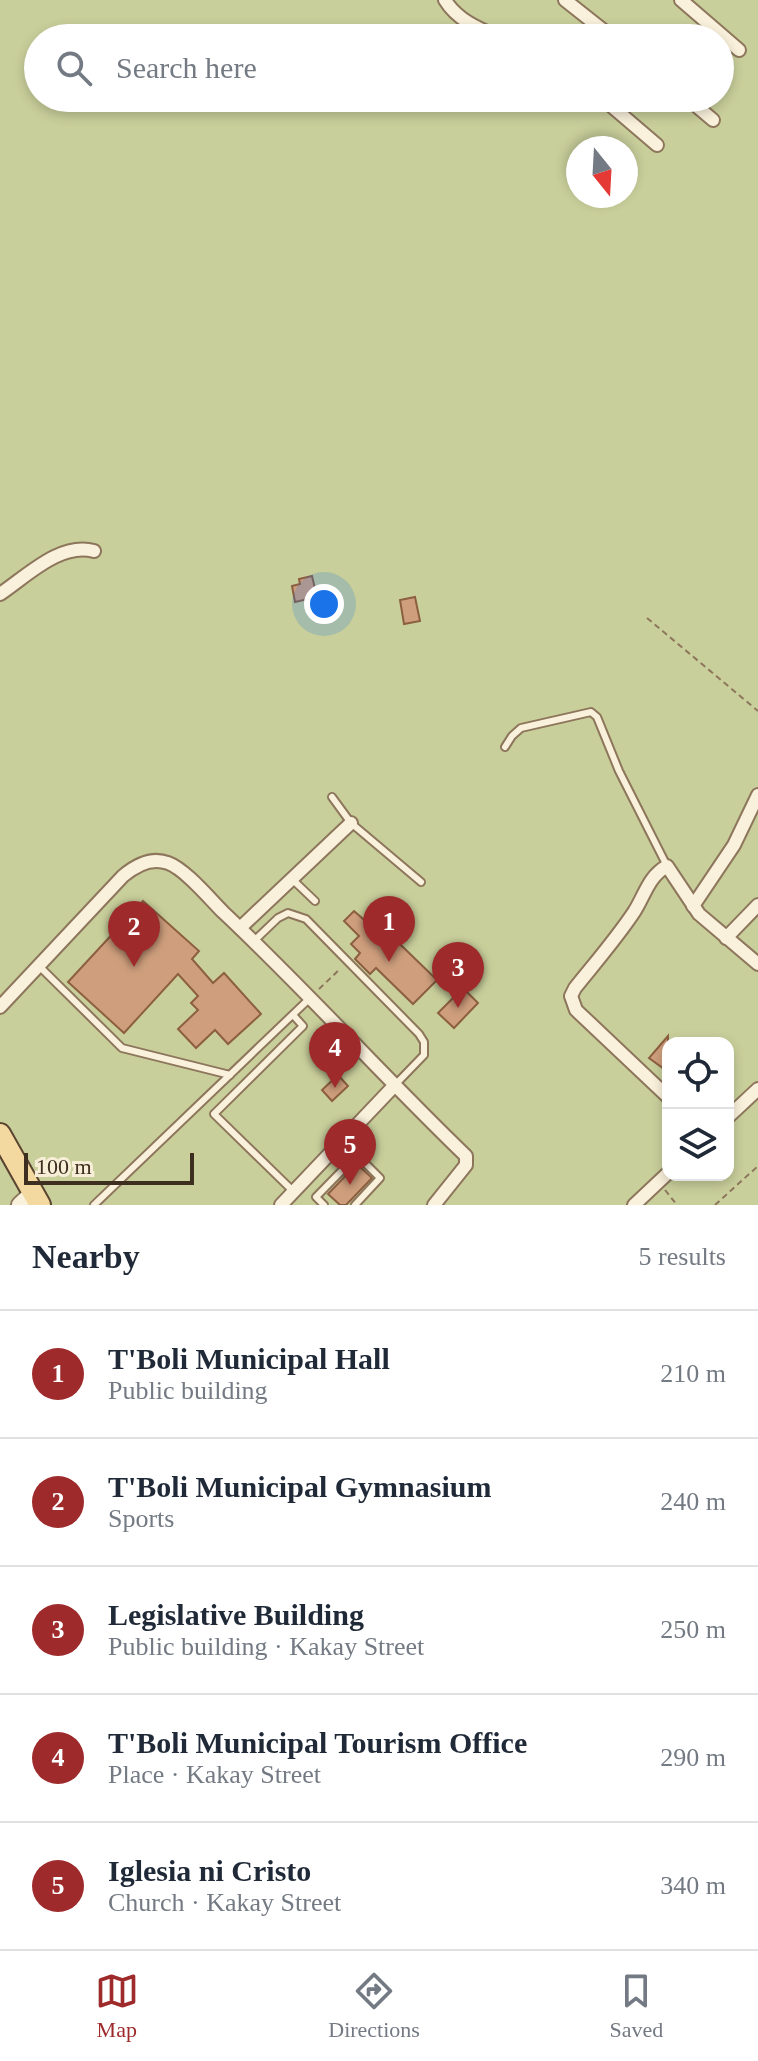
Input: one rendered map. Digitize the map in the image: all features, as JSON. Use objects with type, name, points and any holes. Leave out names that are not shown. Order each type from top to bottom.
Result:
[{"type":"main road","points":[[3,1147],[31,1201]]},
{"type":"street","points":[[445,0],[452,11],[471,24]]},
{"type":"street","points":[[565,0],[595,24]]},
{"type":"street","points":[[681,0],[712,24]]},
{"type":"street","points":[[734,45],[739,50]]},
{"type":"street","points":[[618,112],[657,145]]},
{"type":"street","points":[[704,112],[713,120]]},
{"type":"street","points":[[0,594],[52,558],[81,548],[94,551]]},
{"type":"street","points":[[693,906],[734,845],[758,795]]},
{"type":"street","points":[[240,928],[351,823]]},
{"type":"street","points":[[0,1007],[123,876],[152,861],[173,864],[254,941],[466,1156],[466,1165],[434,1205]]},
{"type":"street","points":[[662,1091],[576,1010],[571,996],[636,908],[652,879],[667,866],[693,906],[758,964]]},
{"type":"street","points":[[726,938],[758,905]]},
{"type":"street","points":[[287,1201],[394,1086]]},
{"type":"street","points":[[734,1111],[758,1089]]},
{"type":"street","points":[[634,1205],[662,1179]]},
{"type":"lane","points":[[505,747],[521,728],[591,712],[597,717],[619,771],[667,866]]},
{"type":"lane","points":[[332,797],[351,823],[421,882]]},
{"type":"lane","points":[[292,879],[315,901]]},
{"type":"lane","points":[[254,941],[278,918],[296,913],[306,919],[419,1034],[424,1042],[424,1055],[394,1086]]},
{"type":"lane","points":[[39,966],[122,1048],[230,1075]]},
{"type":"lane","points":[[94,1205],[309,999]]},
{"type":"lane","points":[[287,1201],[214,1114],[303,1026],[293,1015]]},
{"type":"lane","points":[[324,1205],[316,1197],[357,1155],[380,1178],[355,1205]]},
{"type":"path","points":[[647,618],[758,711]]},
{"type":"path","points":[[309,999],[348,961]]},
{"type":"path","points":[[715,1205],[758,1166]]},
{"type":"path","points":[[665,1181],[677,1205]]},
{"type":"green space","points":[[0,0],[758,0],[758,1205],[0,1205]]},
{"type":"building","points":[[312,576],[317,597],[295,602],[292,586],[300,584],[299,579]]},
{"type":"building","points":[[415,597],[420,621],[404,624],[400,600]]},
{"type":"building","points":[[143,901],[199,951],[192,959],[213,983],[224,973],[261,1014],[228,1044],[215,1030],[196,1048],[178,1029],[198,1010],[191,1003],[198,996],[178,974],[124,1033],[68,982]]},
{"type":"building","points":[[354,911],[370,925],[375,920],[437,980],[413,1004],[376,968],[370,974],[355,959],[360,953],[351,944],[359,936],[344,921]]},
{"type":"building","points":[[463,988],[478,1003],[454,1028],[438,1013]]},
{"type":"building","points":[[662,1043],[662,1068],[649,1058]]},
{"type":"building","points":[[338,1075],[348,1086],[332,1101],[322,1090]]},
{"type":"building","points":[[357,1164],[372,1178],[346,1205],[340,1205],[328,1194]]},
{"type":"place","name":"T'Boli Municipal Hall","points":[[389,962]]},
{"type":"place","name":"T'Boli Municipal Gymnasium","points":[[134,967]]},
{"type":"place","name":"Legislative Building","points":[[458,1008]]},
{"type":"place","name":"T'Boli Municipal Tourism Office","points":[[335,1088]]},
{"type":"place","name":"Iglesia ni Cristo","points":[[350,1185]]}]
